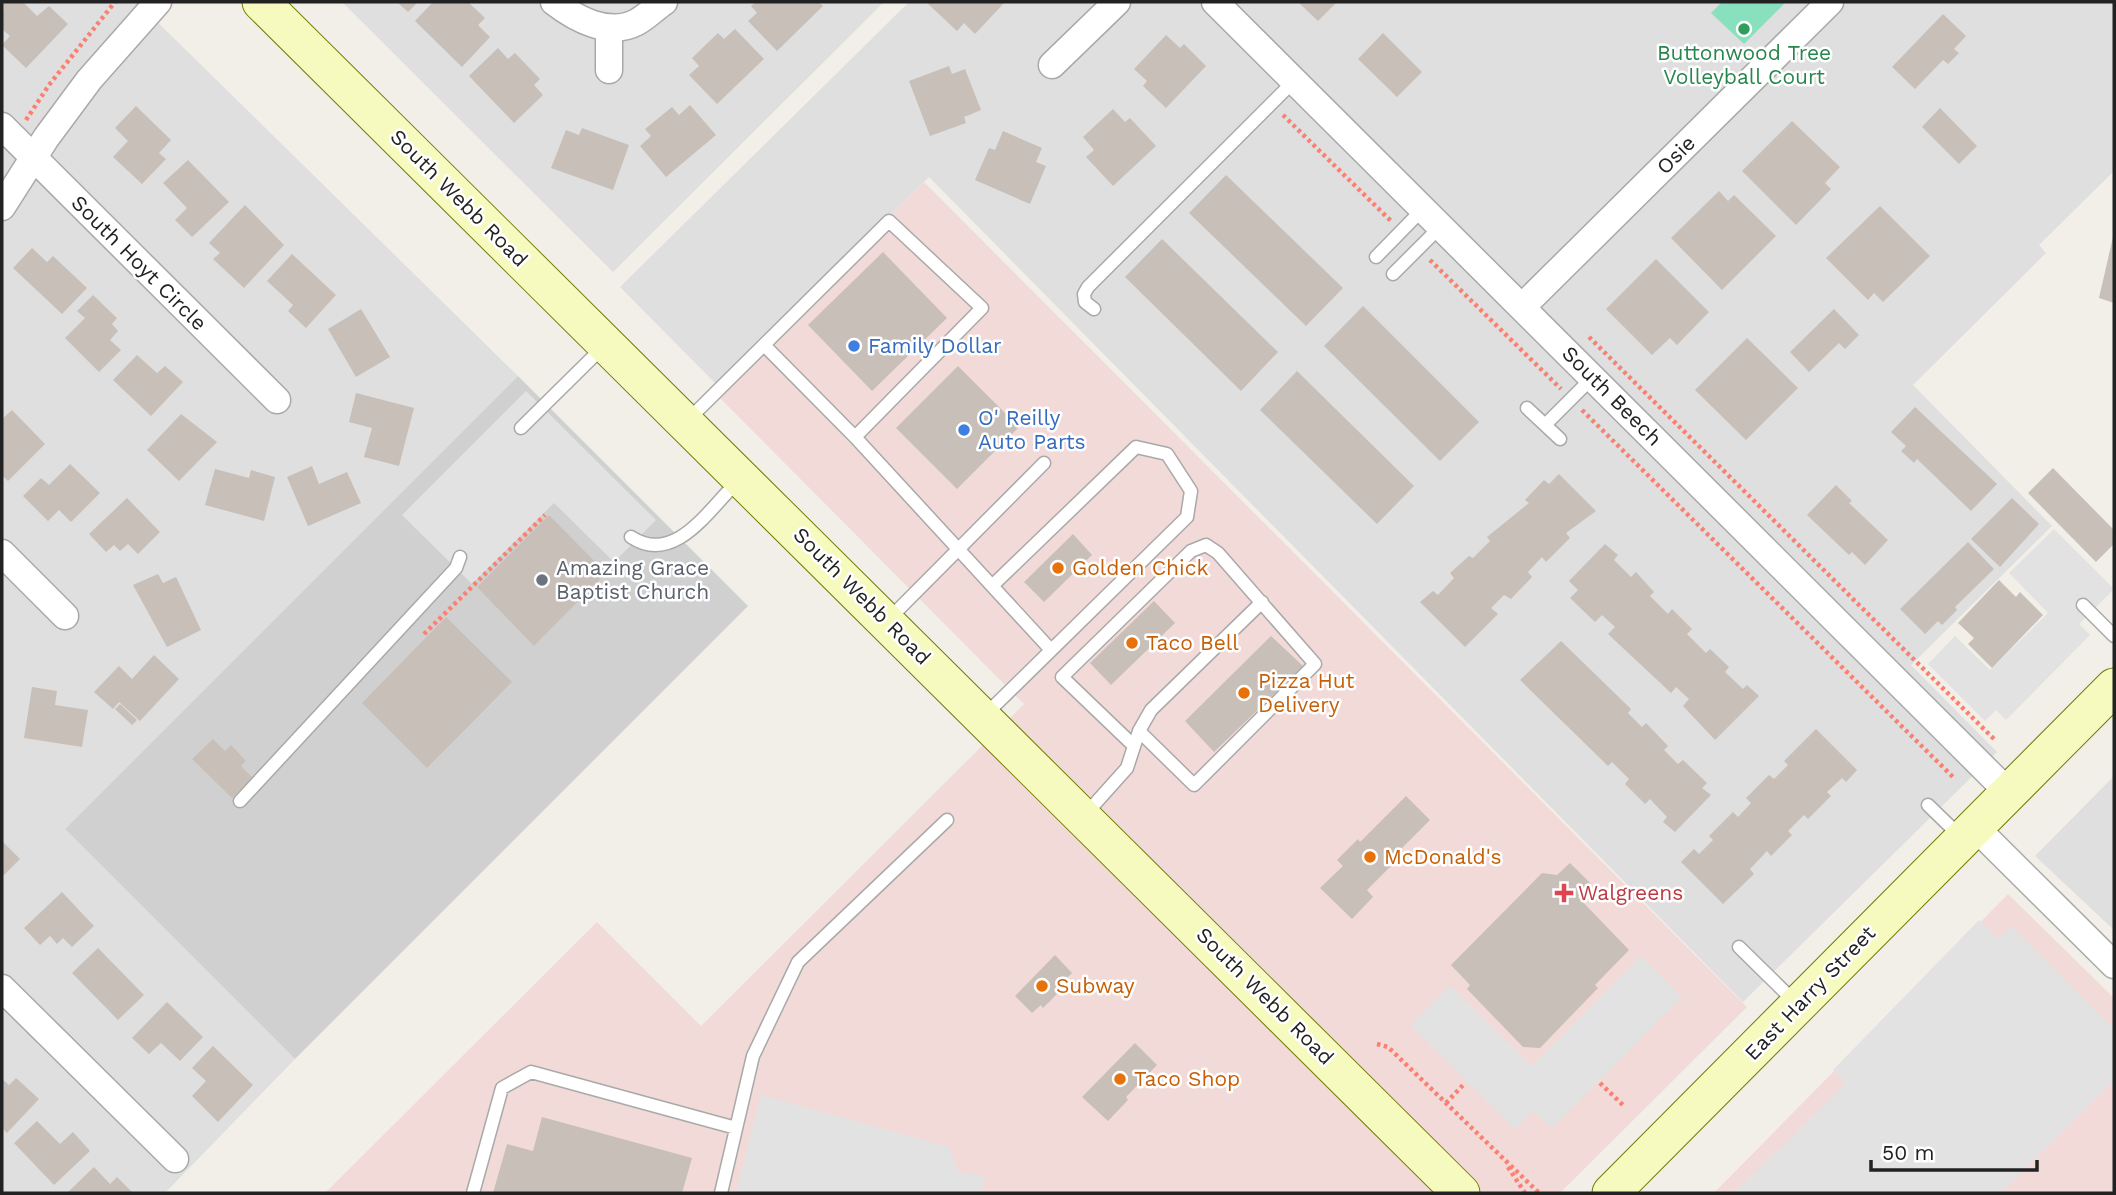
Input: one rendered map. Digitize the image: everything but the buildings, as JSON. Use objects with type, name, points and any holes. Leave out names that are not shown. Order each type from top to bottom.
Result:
[{"type":"main road","name":"South Webb Road","points":[[261,2],[1461,1193]]},
{"type":"main road","name":"East Harry Street","points":[[1626,1185],[1798,1005],[2114,687]]},
{"type":"street","points":[[2,207],[89,80],[158,2]]},
{"type":"street","points":[[554,2],[576,18],[609,28],[635,23],[664,2]]},
{"type":"street","points":[[1052,65],[1117,2]]},
{"type":"street","name":"South Beech","points":[[1215,2],[2008,792]]},
{"type":"street","name":"Osie","points":[[1522,307],[1830,2]]},
{"type":"street","points":[[609,28],[609,69]]},
{"type":"street","name":"South Hoyt Circle","points":[[8,132],[277,400]]},
{"type":"street","points":[[2,553],[65,616]]},
{"type":"street","points":[[1968,832],[2114,965]]},
{"type":"street","points":[[2,988],[175,1159]]},
{"type":"lane","points":[[1094,309],[1085,302],[1084,294],[1088,287],[1293,82]]},
{"type":"lane","points":[[1376,257],[1402,231],[1431,219]]},
{"type":"lane","points":[[1393,274],[1419,248],[1431,219]]},
{"type":"lane","points":[[686,422],[889,221],[982,308],[855,437]]},
{"type":"lane","points":[[521,428],[607,344]]},
{"type":"lane","points":[[764,345],[855,437],[1051,650]]},
{"type":"lane","points":[[1545,425],[1593,377]]},
{"type":"lane","points":[[1527,408],[1560,439]]},
{"type":"lane","points":[[983,717],[1187,517],[1191,491],[1167,454],[1136,447],[992,586]]},
{"type":"lane","points":[[887,621],[1044,463]]},
{"type":"lane","points":[[631,537],[648,546],[675,543],[741,477]]},
{"type":"lane","points":[[1134,746],[1062,677],[1191,551],[1206,545],[1219,553],[1315,664],[1194,785],[1139,731]]},
{"type":"lane","points":[[240,801],[456,568],[460,557]]},
{"type":"lane","points":[[1084,816],[1121,776],[1139,731],[1151,710],[1262,602]]},
{"type":"lane","points":[[2083,605],[2114,636]]},
{"type":"lane","points":[[1928,805],[1968,832]]},
{"type":"lane","points":[[721,1193],[753,1056],[798,962],[947,820]]},
{"type":"lane","points":[[1738,947],[1798,1005]]},
{"type":"lane","points":[[473,1193],[502,1088],[531,1072],[736,1128]]},
{"type":"path","points":[[8,132],[115,2]]},
{"type":"path","points":[[1282,113],[1402,231]]},
{"type":"path","points":[[1419,248],[1955,779]]},
{"type":"path","points":[[1588,336],[1995,740]]},
{"type":"path","points":[[424,634],[545,515]]},
{"type":"path","points":[[1377,1044],[1388,1047],[1539,1193]]},
{"type":"path","points":[[1600,1083],[1625,1107]]},
{"type":"path","points":[[1446,1103],[1464,1084]]},
{"type":"path","points":[[1506,1164],[1524,1193]]},
{"type":"shaded area","points":[[2,2],[137,2],[518,376],[65,829],[295,1059],[165,1193],[2,1193]]},
{"type":"shaded area","points":[[342,2],[884,2],[613,272]]},
{"type":"shaded area","points":[[909,2],[2114,2],[2114,171],[2039,245],[2046,253],[1913,385],[2052,526],[1911,665],[1997,752],[1743,1002],[929,177],[717,385],[620,287]]},
{"type":"shaded area","points":[[924,182],[1747,1007],[1560,1193],[325,1193],[597,922],[701,1026],[1024,704],[714,392],[717,385]]},
{"type":"shaded area","points":[[518,376],[748,606],[295,1059],[65,829]]},
{"type":"shaded area","points":[[526,391],[656,520],[614,562],[554,503],[472,584],[402,515]]},
{"type":"shaded area","points":[[2054,529],[2114,589],[2079,624],[2090,635],[2006,720],[1996,710],[1985,721],[1928,664],[1955,636],[1990,670],[2048,613],[2009,573]]},
{"type":"shaded area","points":[[2114,776],[2114,930],[2035,856]]},
{"type":"shaded area","points":[[2008,894],[2114,998],[2114,1193],[1714,1193]]},
{"type":"shaded area","points":[[1979,920],[1998,939],[2012,926],[2114,1029],[2114,1080],[2001,1193],[1734,1193],[1845,1083],[1833,1070]]},
{"type":"shaded area","points":[[1641,956],[1682,997],[1552,1128],[1534,1111],[1515,1129],[1410,1025],[1450,985],[1532,1066]]},
{"type":"shaded area","points":[[761,1095],[949,1147],[958,1172],[986,1176],[981,1193],[736,1193]]},
{"type":"green space","name":"Buttonwood Tree Volleyball Court","points":[[1722,2],[1786,2],[1744,44],[1711,13]]},
{"type":"place","name":"Buttonwood Tree Volleyball Court","points":[[1744,29]]},
{"type":"place","name":"Family Dollar","points":[[854,346]]},
{"type":"place","name":"O' Reilly Auto Parts","points":[[964,430]]},
{"type":"place","name":"Golden Chick","points":[[1058,568]]},
{"type":"place","name":"Amazing Grace Baptist Church","points":[[542,580]]},
{"type":"place","name":"Taco Bell","points":[[1132,643]]},
{"type":"place","name":"Pizza Hut Delivery","points":[[1244,693]]},
{"type":"place","name":"McDonald's","points":[[1370,857]]},
{"type":"place","name":"Walgreens","points":[[1564,893]]},
{"type":"place","name":"Subway","points":[[1042,986]]},
{"type":"place","name":"Taco Shop","points":[[1120,1079]]}]
